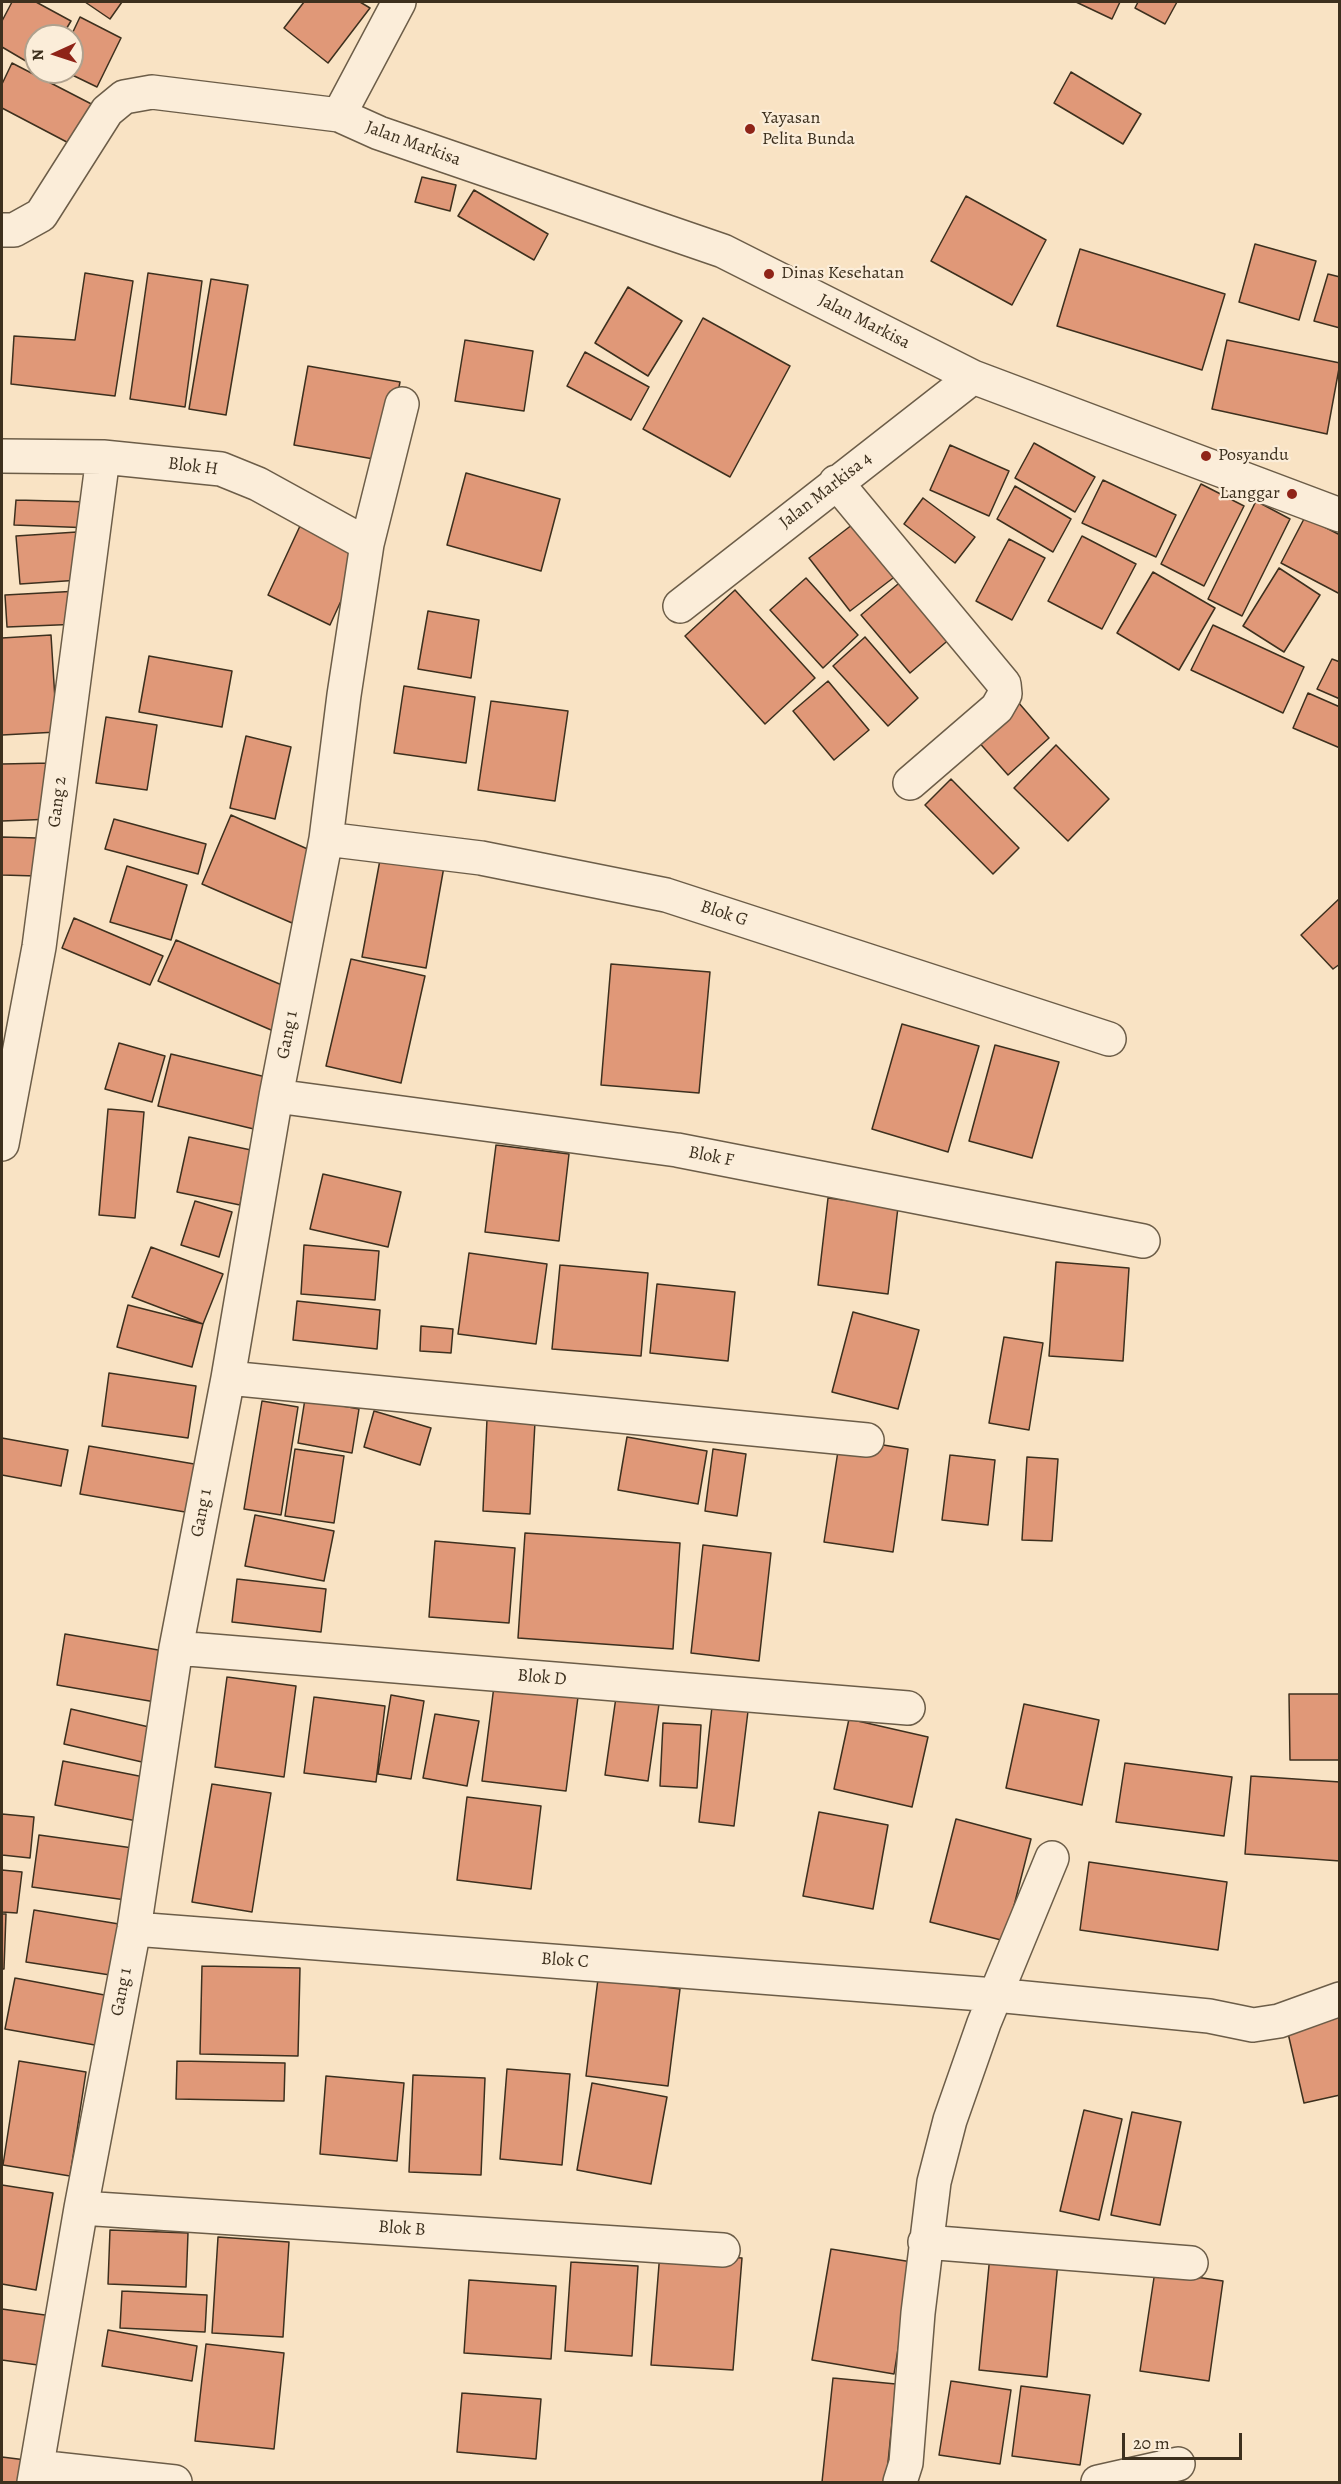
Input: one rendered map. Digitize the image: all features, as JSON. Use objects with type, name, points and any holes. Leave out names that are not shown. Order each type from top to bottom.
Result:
[{"type":"street","points":[[339,115],[399,2]]},
{"type":"street","name":"Jalan Markisa","points":[[2,230],[14,230],[41,215],[107,111],[124,97],[152,92],[339,115],[379,133],[723,251],[973,377],[1340,515]]},
{"type":"street","name":"Jalan Markisa 4","points":[[680,606],[973,377]]},
{"type":"street","name":"Gang 1","points":[[36,2475],[81,2208],[134,1929],[176,1648],[228,1378],[276,1096],[326,839],[344,695],[367,544],[402,404]]},
{"type":"street","name":"Blok H","points":[[2,456],[103,458],[220,469],[258,484],[367,544]]},
{"type":"street","name":"Gang 2","points":[[2,1144],[39,948],[103,458]]},
{"type":"street","points":[[837,482],[1004,684],[1005,694],[997,708],[910,783]]},
{"type":"street","name":"Blok G","points":[[326,839],[481,858],[666,895],[1109,1039]]},
{"type":"street","name":"Blok F","points":[[276,1096],[677,1150],[1143,1241]]},
{"type":"street","points":[[228,1378],[867,1440]]},
{"type":"street","name":"Blok D","points":[[176,1648],[908,1708]]},
{"type":"street","points":[[900,2482],[906,2463],[925,2242],[934,2182],[950,2120],[995,1995],[1052,1858]]},
{"type":"street","name":"Blok C","points":[[134,1929],[995,1995],[1209,2016],[1253,2025],[1279,2021],[1340,2000]]},
{"type":"street","name":"Blok B","points":[[81,2208],[723,2250]]},
{"type":"street","points":[[925,2242],[1191,2263]]},
{"type":"street","points":[[1098,2482],[1178,2464]]},
{"type":"street","points":[[36,2475],[175,2482]]},
{"type":"building","points":[[12,2],[36,2],[71,21],[69,24],[24,24],[24,60],[2,47],[2,21]]},
{"type":"building","points":[[85,2],[122,2],[110,19]]},
{"type":"building","points":[[304,2],[360,2],[370,8],[328,63],[284,28]]},
{"type":"building","points":[[1076,2],[1120,2],[1112,19]]},
{"type":"building","points":[[1138,2],[1177,2],[1165,24],[1135,8]]},
{"type":"building","points":[[80,17],[121,38],[97,87],[84,81],[84,24],[77,24]]},
{"type":"building","points":[[12,63],[24,69],[24,84],[53,84],[103,110],[82,150],[2,108],[2,84]]},
{"type":"building","points":[[1071,72],[1141,114],[1123,144],[1054,103]]},
{"type":"building","points":[[422,177],[456,185],[450,211],[415,202]]},
{"type":"building","points":[[474,190],[548,234],[534,260],[458,216]]},
{"type":"building","points":[[966,196],[1046,240],[1012,305],[931,261]]},
{"type":"building","points":[[1255,244],[1316,261],[1299,320],[1239,302]]},
{"type":"building","points":[[1080,249],[1225,294],[1202,370],[1057,326]]},
{"type":"building","points":[[85,273],[133,281],[115,396],[11,384],[14,336],[75,340]]},
{"type":"building","points":[[148,273],[202,281],[185,407],[130,399]]},
{"type":"building","points":[[1328,274],[1340,277],[1340,328],[1314,321]]},
{"type":"building","points":[[211,279],[248,285],[226,415],[189,409]]},
{"type":"building","points":[[628,287],[682,321],[648,376],[595,343]]},
{"type":"building","points":[[703,318],[790,366],[730,477],[643,429]]},
{"type":"building","points":[[465,340],[533,351],[524,411],[455,401]]},
{"type":"building","points":[[1227,340],[1340,363],[1327,434],[1212,409]]},
{"type":"building","points":[[585,352],[649,387],[631,420],[567,386]]},
{"type":"building","points":[[308,366],[400,382],[385,461],[294,445]]},
{"type":"building","points":[[1034,443],[1095,477],[1075,512],[1015,478]]},
{"type":"building","points":[[950,445],[1009,471],[989,516],[930,490]]},
{"type":"building","points":[[466,473],[560,499],[541,571],[447,545]]},
{"type":"building","points":[[1103,480],[1176,515],[1156,557],[1082,523]]},
{"type":"building","points":[[1201,484],[1244,506],[1204,586],[1161,564]]},
{"type":"building","points":[[1015,486],[1071,519],[1053,552],[997,519]]},
{"type":"building","points":[[923,498],[975,537],[955,563],[904,524]]},
{"type":"building","points":[[16,500],[93,502],[92,528],[14,525]]},
{"type":"building","points":[[1256,501],[1290,519],[1242,616],[1208,599]]},
{"type":"building","points":[[1305,517],[1340,535],[1340,594],[1281,563]]},
{"type":"building","points":[[857,521],[897,575],[850,611],[809,558]]},
{"type":"building","points":[[300,526],[362,555],[330,625],[268,595]]},
{"type":"building","points":[[77,532],[80,580],[20,584],[16,536]]},
{"type":"building","points":[[1082,536],[1136,564],[1102,629],[1048,601]]},
{"type":"building","points":[[1009,539],[1045,558],[1012,620],[976,601]]},
{"type":"building","points":[[1279,568],[1320,595],[1284,652],[1243,626]]},
{"type":"building","points":[[1153,572],[1215,608],[1179,670],[1117,633]]},
{"type":"building","points":[[806,578],[858,635],[823,668],[770,610]]},
{"type":"building","points":[[904,579],[952,637],[910,673],[861,615]]},
{"type":"building","points":[[735,590],[815,678],[765,724],[685,636]]},
{"type":"building","points":[[79,591],[81,624],[7,627],[5,595]]},
{"type":"building","points":[[428,611],[479,620],[471,678],[418,669]]},
{"type":"building","points":[[1213,625],[1304,667],[1283,713],[1191,670]]},
{"type":"building","points":[[51,635],[57,732],[2,735],[2,638]]},
{"type":"building","points":[[865,637],[918,698],[888,726],[833,666]]},
{"type":"building","points":[[149,656],[232,671],[222,727],[139,712]]},
{"type":"building","points":[[1332,659],[1340,662],[1340,699],[1317,689]]},
{"type":"building","points":[[828,681],[869,730],[834,760],[793,711]]},
{"type":"building","points":[[404,686],[475,697],[466,763],[394,753]]},
{"type":"building","points":[[1308,693],[1340,707],[1340,748],[1293,728]]},
{"type":"building","points":[[491,701],[568,711],[555,801],[478,790]]},
{"type":"building","points":[[1018,702],[1049,738],[1008,775],[976,739]]},
{"type":"building","points":[[106,717],[157,725],[147,790],[96,783]]},
{"type":"building","points":[[246,736],[291,747],[275,819],[230,808]]},
{"type":"building","points":[[1056,745],[1109,799],[1068,841],[1014,788]]},
{"type":"building","points":[[51,763],[53,819],[2,821],[2,764]]},
{"type":"building","points":[[951,779],[1019,848],[993,874],[925,805]]},
{"type":"building","points":[[231,815],[321,855],[292,923],[202,884]]},
{"type":"building","points":[[114,819],[206,844],[198,874],[105,849]]},
{"type":"building","points":[[2,837],[37,838],[36,876],[2,875]]},
{"type":"building","points":[[382,849],[445,861],[426,968],[362,957]]},
{"type":"building","points":[[127,866],[187,885],[171,940],[110,922]]},
{"type":"building","points":[[1340,898],[1340,964],[1333,969],[1301,935]]},
{"type":"building","points":[[74,918],[163,956],[150,985],[62,948]]},
{"type":"building","points":[[176,940],[296,991],[278,1033],[158,981]]},
{"type":"building","points":[[351,959],[425,976],[401,1083],[326,1066]]},
{"type":"building","points":[[611,964],[710,972],[699,1093],[601,1085]]},
{"type":"building","points":[[902,1024],[979,1046],[948,1152],[872,1129]]},
{"type":"building","points":[[119,1043],[165,1056],[152,1102],[105,1089]]},
{"type":"building","points":[[995,1045],[1059,1062],[1032,1158],[969,1141]]},
{"type":"building","points":[[171,1054],[270,1078],[258,1130],[158,1106]]},
{"type":"building","points":[[108,1109],[144,1112],[135,1218],[99,1215]]},
{"type":"building","points":[[189,1137],[251,1150],[240,1205],[177,1192]]},
{"type":"building","points":[[496,1145],[569,1154],[559,1241],[485,1232]]},
{"type":"building","points":[[323,1174],[401,1192],[388,1247],[310,1229]]},
{"type":"building","points":[[828,1198],[898,1207],[888,1294],[818,1285]]},
{"type":"building","points":[[195,1201],[232,1212],[219,1257],[181,1245]]},
{"type":"building","points":[[304,1245],[379,1251],[375,1300],[301,1294]]},
{"type":"building","points":[[151,1247],[223,1274],[203,1324],[132,1297]]},
{"type":"building","points":[[469,1253],[547,1264],[536,1344],[458,1334]]},
{"type":"building","points":[[1056,1262],[1129,1268],[1123,1361],[1049,1356]]},
{"type":"building","points":[[560,1265],[648,1273],[641,1356],[552,1349]]},
{"type":"building","points":[[657,1284],[735,1292],[728,1361],[650,1353]]},
{"type":"building","points":[[297,1301],[380,1310],[377,1349],[293,1340]]},
{"type":"building","points":[[128,1305],[203,1324],[192,1367],[117,1347]]},
{"type":"building","points":[[853,1312],[919,1330],[898,1409],[832,1392]]},
{"type":"building","points":[[421,1326],[453,1329],[451,1353],[420,1351]]},
{"type":"building","points":[[1004,1337],[1043,1343],[1029,1430],[989,1423]]},
{"type":"building","points":[[109,1373],[196,1386],[188,1438],[102,1426]]},
{"type":"building","points":[[305,1399],[359,1409],[352,1453],[298,1443]]},
{"type":"building","points":[[262,1401],[298,1407],[281,1515],[244,1509]]},
{"type":"building","points":[[374,1411],[431,1428],[420,1465],[364,1447]]},
{"type":"building","points":[[487,1419],[535,1422],[530,1514],[483,1511]]},
{"type":"building","points":[[627,1437],[707,1451],[698,1504],[618,1490]]},
{"type":"building","points":[[2,1438],[68,1450],[61,1486],[2,1475]]},
{"type":"building","points":[[840,1438],[908,1449],[893,1552],[824,1542]]},
{"type":"building","points":[[89,1446],[200,1465],[191,1513],[80,1494]]},
{"type":"building","points":[[295,1449],[344,1456],[334,1523],[285,1516]]},
{"type":"building","points":[[713,1449],[746,1454],[737,1516],[705,1511]]},
{"type":"building","points":[[950,1455],[995,1460],[988,1525],[942,1520]]},
{"type":"building","points":[[1027,1457],[1058,1459],[1052,1541],[1022,1540]]},
{"type":"building","points":[[255,1515],[334,1531],[324,1581],[245,1566]]},
{"type":"building","points":[[525,1533],[680,1543],[673,1649],[518,1638]]},
{"type":"building","points":[[435,1541],[515,1548],[509,1623],[429,1617]]},
{"type":"building","points":[[703,1545],[771,1553],[759,1661],[691,1653]]},
{"type":"building","points":[[237,1579],[326,1589],[321,1632],[232,1622]]},
{"type":"building","points":[[65,1634],[170,1652],[161,1703],[57,1685]]},
{"type":"building","points":[[227,1677],[296,1686],[284,1777],[215,1767]]},
{"type":"building","points":[[495,1678],[579,1689],[566,1791],[482,1781]]},
{"type":"building","points":[[617,1690],[660,1697],[648,1781],[605,1775]]},
{"type":"building","points":[[1289,1694],[1340,1694],[1340,1760],[1290,1760]]},
{"type":"building","points":[[391,1695],[424,1701],[411,1779],[378,1774]]},
{"type":"building","points":[[314,1697],[385,1706],[376,1782],[304,1773]]},
{"type":"building","points":[[713,1698],[749,1703],[734,1826],[699,1822]]},
{"type":"building","points":[[1024,1704],[1099,1720],[1082,1805],[1006,1788]]},
{"type":"building","points":[[71,1709],[149,1727],[142,1762],[64,1744]]},
{"type":"building","points":[[435,1714],[479,1721],[467,1786],[423,1778]]},
{"type":"building","points":[[849,1719],[928,1737],[912,1807],[834,1789]]},
{"type":"building","points":[[663,1723],[701,1725],[697,1788],[660,1786]]},
{"type":"building","points":[[63,1761],[149,1778],[142,1822],[55,1805]]},
{"type":"building","points":[[1125,1763],[1232,1777],[1224,1836],[1116,1822]]},
{"type":"building","points":[[1251,1776],[1340,1782],[1340,1861],[1245,1854]]},
{"type":"building","points":[[212,1784],[271,1793],[252,1912],[192,1902]]},
{"type":"building","points":[[467,1797],[541,1806],[531,1889],[457,1880]]},
{"type":"building","points":[[819,1812],[888,1825],[873,1909],[803,1896]]},
{"type":"building","points":[[2,1814],[34,1817],[30,1858],[2,1855]]},
{"type":"building","points":[[956,1819],[1031,1839],[1005,1941],[930,1922]]},
{"type":"building","points":[[39,1835],[133,1848],[126,1900],[32,1887]]},
{"type":"building","points":[[1089,1862],[1227,1882],[1218,1950],[1080,1930]]},
{"type":"building","points":[[2,1870],[22,1872],[17,1913],[2,1912]]},
{"type":"building","points":[[34,1910],[131,1926],[123,1977],[26,1962]]},
{"type":"building","points":[[2,1914],[6,1914],[4,1969],[2,1969]]},
{"type":"building","points":[[202,1966],[300,1968],[298,2056],[200,2054]]},
{"type":"building","points":[[15,1978],[115,1997],[106,2047],[5,2029]]},
{"type":"building","points":[[598,1979],[680,1989],[668,2086],[586,2076]]},
{"type":"building","points":[[1340,2008],[1340,2095],[1304,2103],[1285,2020]]},
{"type":"building","points":[[19,2061],[86,2072],[70,2176],[3,2165]]},
{"type":"building","points":[[177,2061],[285,2063],[284,2101],[176,2099]]},
{"type":"building","points":[[507,2069],[570,2074],[562,2165],[500,2159]]},
{"type":"building","points":[[413,2075],[485,2078],[481,2175],[409,2172]]},
{"type":"building","points":[[326,2076],[404,2083],[397,2161],[320,2154]]},
{"type":"building","points":[[592,2083],[667,2097],[651,2184],[577,2170]]},
{"type":"building","points":[[1084,2110],[1122,2119],[1099,2220],[1060,2211]]},
{"type":"building","points":[[1132,2112],[1181,2122],[1160,2225],[1111,2215]]},
{"type":"building","points":[[2,2185],[53,2193],[36,2290],[2,2284]]},
{"type":"building","points":[[110,2230],[188,2233],[186,2287],[108,2284]]},
{"type":"building","points":[[218,2237],[289,2242],[283,2337],[212,2333]]},
{"type":"building","points":[[831,2249],[912,2262],[894,2374],[812,2360]]},
{"type":"building","points":[[660,2252],[742,2258],[733,2370],[651,2365]]},
{"type":"building","points":[[990,2255],[1058,2262],[1047,2377],[979,2370]]},
{"type":"building","points":[[571,2262],[638,2266],[632,2356],[565,2351]]},
{"type":"building","points":[[1155,2271],[1223,2281],[1209,2381],[1140,2371]]},
{"type":"building","points":[[469,2280],[556,2286],[551,2359],[464,2353]]},
{"type":"building","points":[[122,2291],[207,2295],[205,2332],[120,2328]]},
{"type":"building","points":[[2,2309],[52,2316],[45,2366],[2,2360]]},
{"type":"building","points":[[108,2330],[197,2346],[192,2381],[102,2366]]},
{"type":"building","points":[[206,2344],[284,2353],[274,2449],[195,2441]]},
{"type":"building","points":[[833,2378],[896,2384],[886,2482],[822,2482]]},
{"type":"building","points":[[951,2381],[1011,2390],[1000,2464],[939,2455]]},
{"type":"building","points":[[1021,2386],[1090,2395],[1080,2465],[1012,2456]]},
{"type":"building","points":[[462,2393],[541,2399],[536,2459],[457,2452]]},
{"type":"building","points":[[2,2457],[26,2460],[23,2482],[2,2482]]},
{"type":"place","name":"Yayasan Pelita Bunda","points":[[750,129]]},
{"type":"place","name":"Dinas Kesehatan","points":[[769,274]]},
{"type":"place","name":"Posyandu","points":[[1206,456]]},
{"type":"place","name":"Langgar","points":[[1292,494]]}]
